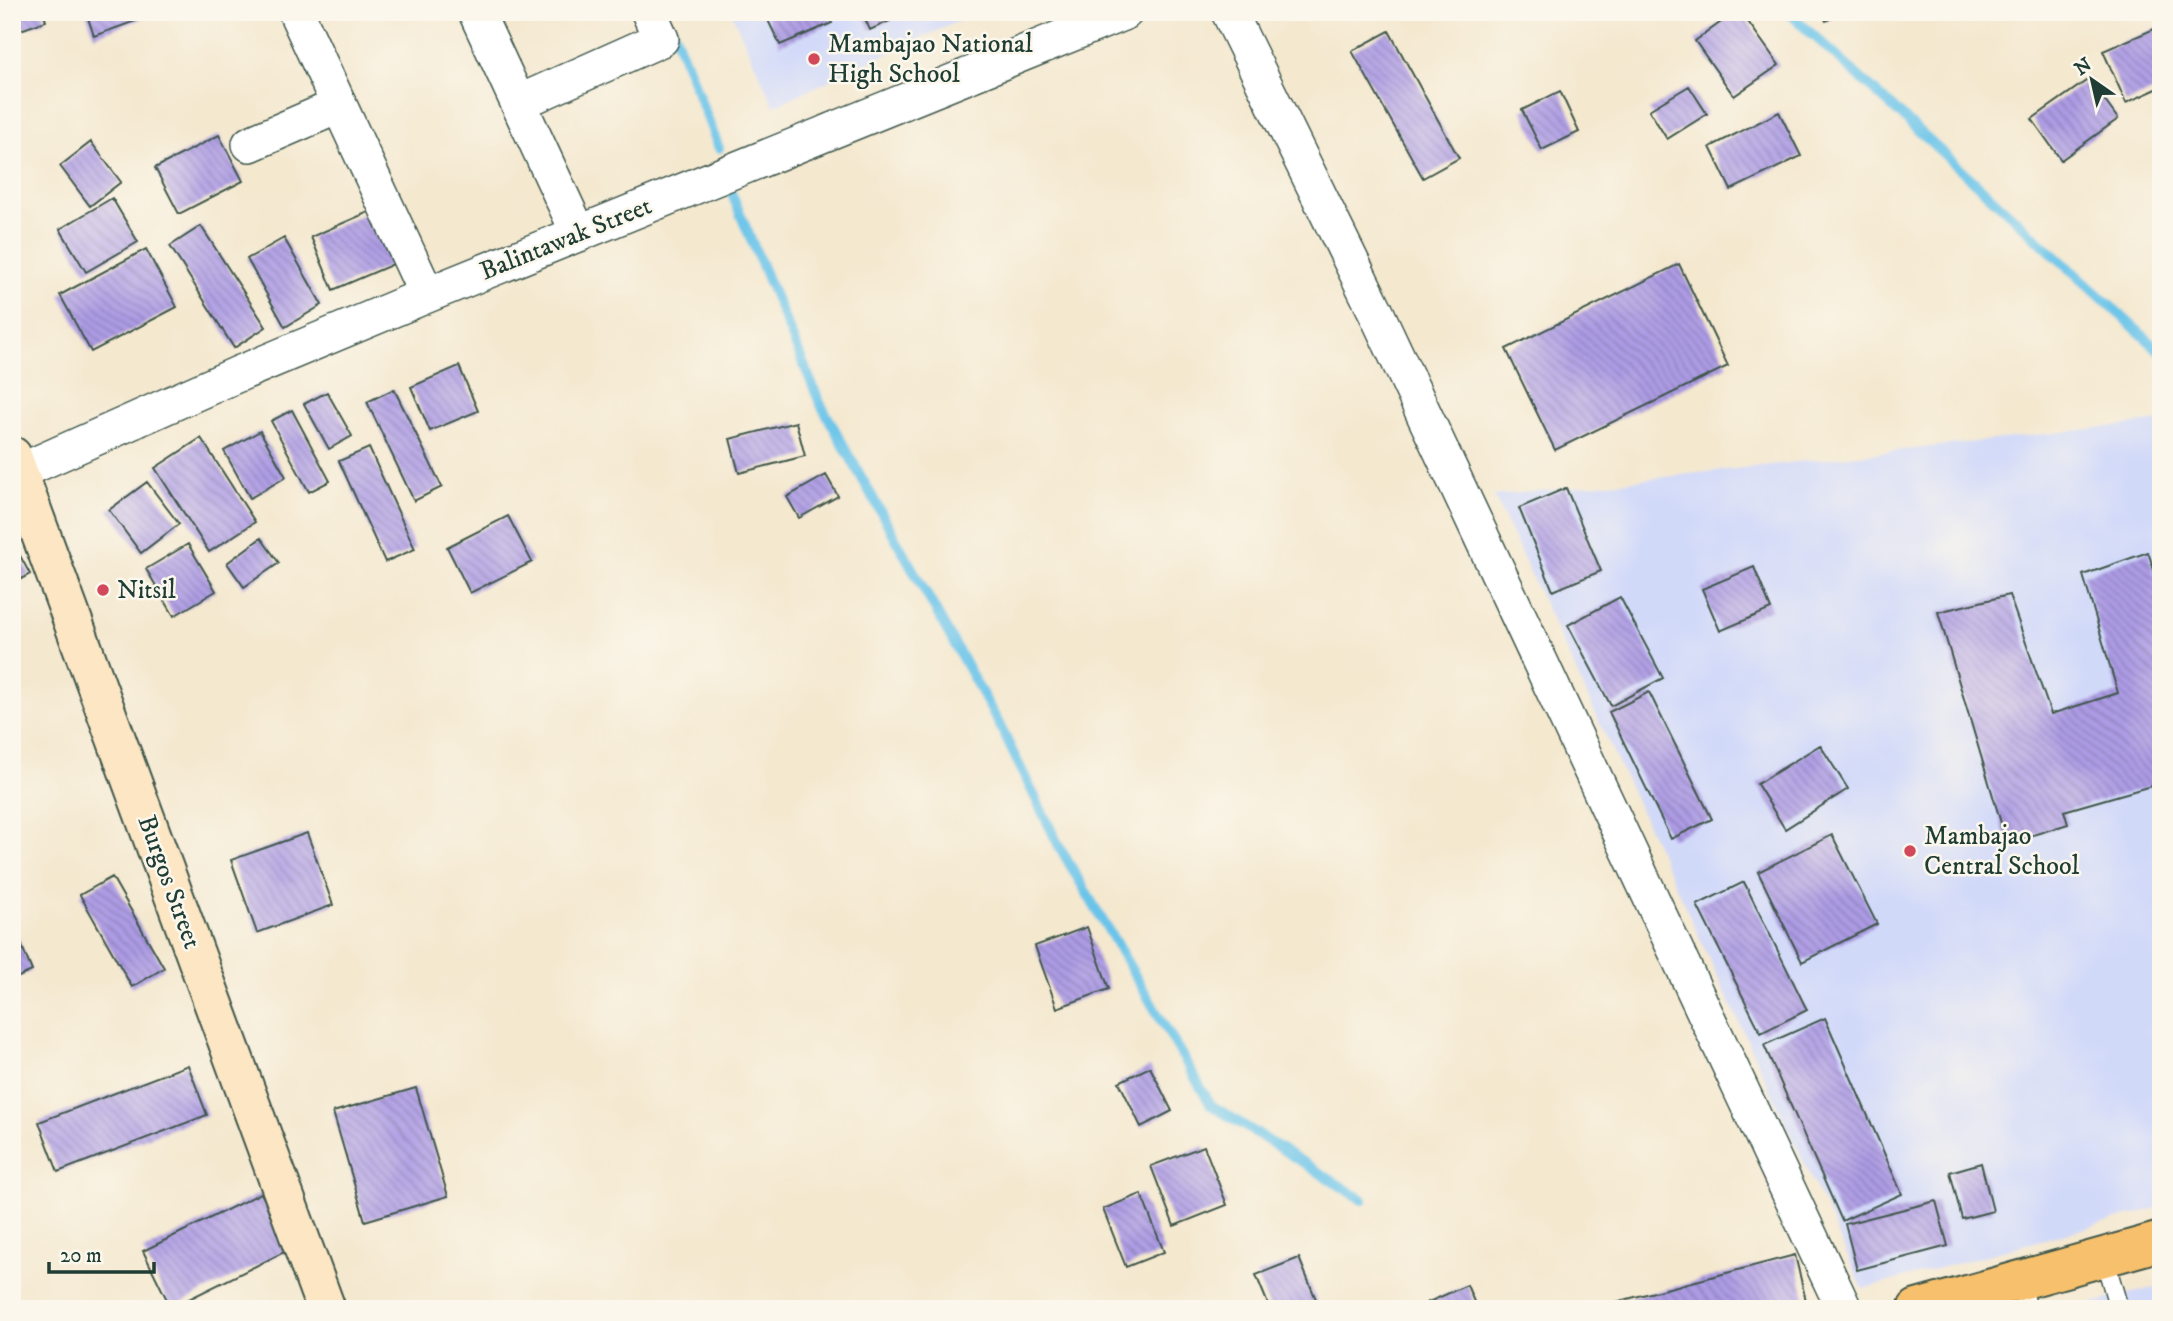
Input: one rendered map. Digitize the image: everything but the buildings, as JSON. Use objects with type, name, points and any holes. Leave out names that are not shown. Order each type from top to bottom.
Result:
[{"type":"main road","points":[[1917,1309],[2023,1295],[2104,1257],[2161,1241]]},
{"type":"street","points":[[296,12],[427,295]]},
{"type":"street","points":[[476,12],[579,234]]},
{"type":"street","points":[[518,103],[661,39],[649,12]]},
{"type":"street","name":"Balintawak Street","points":[[14,467],[427,295],[1125,12]]},
{"type":"street","points":[[1230,12],[1375,310],[1844,1309]]},
{"type":"street","points":[[250,144],[338,106]]},
{"type":"street","name":"Burgos Street","points":[[14,467],[326,1309]]},
{"type":"lane","points":[[2104,1257],[2119,1309]]},
{"type":"shaded area","name":"Mambajao National High School","points":[[731,12],[978,12],[774,106]]},
{"type":"shaded area","name":"Mambajao Central School","points":[[2161,421],[2161,1207],[1863,1289],[1494,496]]},
{"type":"shaded area","points":[[2161,1286],[2161,1309],[2068,1309]]},
{"type":"waterway","points":[[1788,12],[2161,352]]},
{"type":"waterway","points":[[673,30],[719,148]]},
{"type":"waterway","points":[[731,192],[820,403],[999,724],[1059,846],[1211,1105],[1363,1200]]},
{"type":"place","name":"Mambajao National High School","points":[[814,59]]},
{"type":"place","name":"Nitsil","points":[[103,590]]},
{"type":"place","name":"Mambajao Central School","points":[[1910,851]]}]
